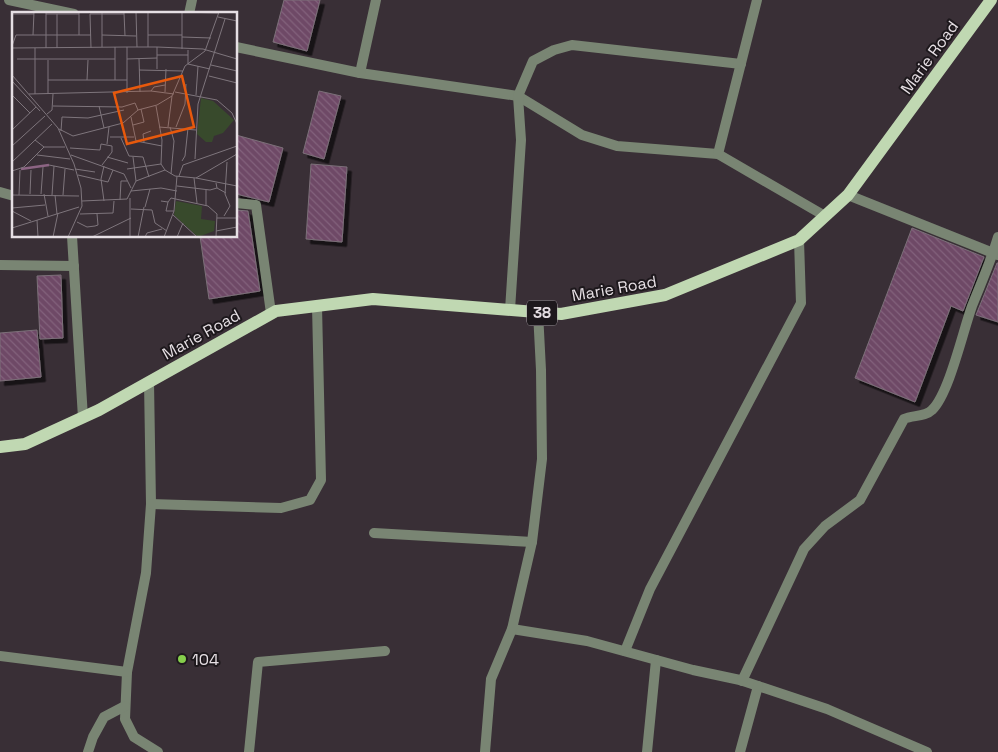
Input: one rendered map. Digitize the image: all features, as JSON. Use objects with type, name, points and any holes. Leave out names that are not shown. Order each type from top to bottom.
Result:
[{"type":"main road","name":"Marie Road","points":[[0,447],[25,444],[83,418],[276,310],[373,299],[560,314],[665,295],[799,240],[848,194],[991,0]]},
{"type":"street","points":[[9,0],[65,12]]},
{"type":"street","points":[[360,73],[376,0]]},
{"type":"street","points":[[718,154],[757,0]]},
{"type":"street","points":[[510,310],[521,140],[518,96],[534,61],[554,50],[572,46],[741,64]]},
{"type":"street","points":[[238,47],[360,73],[518,96],[582,135],[617,146],[718,154],[825,216]]},
{"type":"street","points":[[848,194],[996,254]]},
{"type":"street","points":[[238,203],[256,205],[271,313]]},
{"type":"street","points":[[742,681],[804,549],[825,526],[860,500],[904,419],[931,411],[942,396],[972,306],[996,254],[998,237]]},
{"type":"street","points":[[72,238],[83,418]]},
{"type":"street","points":[[625,651],[650,590],[801,304],[799,240]]},
{"type":"street","points":[[0,265],[74,266]]},
{"type":"street","points":[[150,504],[281,508],[310,500],[321,480],[317,306]]},
{"type":"street","points":[[486,752],[491,679],[512,629],[532,542],[542,458],[538,312]]},
{"type":"street","points":[[149,382],[150,504],[146,573],[127,672],[125,719],[134,737],[158,752]]},
{"type":"street","points":[[374,533],[532,542]]},
{"type":"street","points":[[512,629],[587,641],[742,681],[826,710],[907,748],[927,752]]},
{"type":"street","points":[[249,752],[258,662],[385,652]]},
{"type":"street","points":[[0,656],[127,672]]},
{"type":"street","points":[[647,752],[656,660]]},
{"type":"street","points":[[740,752],[758,686]]},
{"type":"street","points":[[88,752],[93,737],[104,717],[125,706]]},
{"type":"building","points":[[284,0],[320,0],[307,51],[273,42]]},
{"type":"building","points":[[319,91],[341,96],[324,159],[303,153]]},
{"type":"building","points":[[238,136],[283,148],[269,202],[238,194]]},
{"type":"building","points":[[311,164],[347,167],[342,242],[306,239]]},
{"type":"building","points":[[238,210],[248,211],[260,291],[209,299],[200,238],[238,238]]},
{"type":"building","points":[[912,228],[984,257],[963,311],[951,306],[915,402],[855,378]]},
{"type":"building","points":[[998,263],[998,322],[976,315]]},
{"type":"building","points":[[61,275],[63,338],[40,339],[37,276]]},
{"type":"building","points":[[37,330],[41,377],[0,381],[0,333]]},
{"type":"place","name":"104","points":[[182,659]]}]
